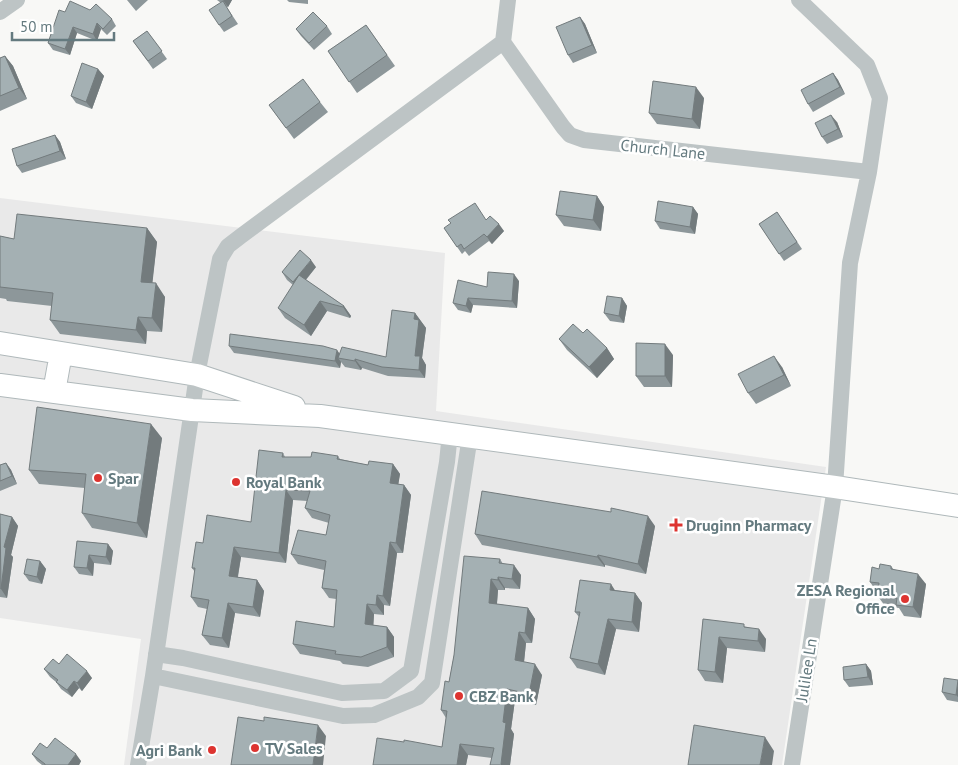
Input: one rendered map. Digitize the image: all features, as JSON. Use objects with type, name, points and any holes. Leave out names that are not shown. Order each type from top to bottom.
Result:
[{"type":"street","points":[[0,12],[17,0]]},
{"type":"street","points":[[138,765],[153,676],[197,375],[220,259],[228,246],[503,42],[508,0]]},
{"type":"street","name":"Julilee Ln","points":[[792,765],[835,487],[850,263],[870,172],[880,98],[867,65],[799,0]]},
{"type":"street","name":"Church Lane","points":[[503,42],[563,127],[570,135],[584,140],[870,172]]},
{"type":"street","points":[[0,343],[197,375],[320,416]]},
{"type":"street","points":[[54,392],[61,353]]},
{"type":"street","points":[[0,385],[192,410],[320,416],[835,487],[958,506]]},
{"type":"street","points":[[156,654],[183,658],[342,693],[384,691],[411,671],[447,462],[460,435]]},
{"type":"street","points":[[153,676],[343,716],[374,715],[418,697],[432,683],[440,628],[460,435]]},
{"type":"street","points":[[419,625],[440,628]]},
{"type":"street","points":[[280,703],[286,680]]},
{"type":"shaded area","points":[[0,198],[445,253],[436,411],[826,467],[782,765],[124,765],[141,639],[0,618]]},
{"type":"building","points":[[70,1],[90,10],[96,4],[112,19],[103,29],[97,23],[93,34],[73,27],[65,49],[48,43],[59,10],[65,12]]},
{"type":"building","points":[[223,1],[232,16],[219,25],[209,10]]},
{"type":"building","points":[[313,12],[327,26],[309,43],[296,29]]},
{"type":"building","points":[[580,17],[592,45],[568,55],[556,27]]},
{"type":"building","points":[[366,25],[387,55],[349,82],[328,51]]},
{"type":"building","points":[[147,31],[162,51],[148,61],[133,41]]},
{"type":"building","points":[[5,56],[19,88],[0,96],[0,58]]},
{"type":"building","points":[[82,63],[98,69],[86,102],[71,96]]},
{"type":"building","points":[[833,73],[840,87],[808,104],[801,90]]},
{"type":"building","points":[[303,79],[320,102],[286,128],[269,105]]},
{"type":"building","points":[[653,81],[696,87],[692,119],[649,113]]},
{"type":"building","points":[[831,115],[838,129],[822,137],[815,123]]},
{"type":"building","points":[[55,135],[60,151],[17,166],[12,149]]},
{"type":"building","points":[[560,191],[597,196],[593,220],[556,215]]},
{"type":"building","points":[[658,201],[693,207],[690,227],[655,221]]},
{"type":"building","points":[[475,203],[486,220],[490,216],[499,224],[487,237],[484,234],[464,249],[461,244],[457,247],[444,228],[451,223],[448,220]]},
{"type":"building","points":[[777,212],[797,242],[779,254],[759,224]]},
{"type":"building","points":[[17,214],[147,228],[141,282],[156,283],[152,318],[138,317],[136,330],[50,320],[53,293],[0,287],[0,236],[14,239]]},
{"type":"building","points":[[300,250],[311,260],[293,282],[282,272]]},
{"type":"building","points":[[488,272],[514,274],[512,301],[468,298],[466,306],[453,303],[458,280],[487,287]]},
{"type":"building","points":[[299,275],[344,306],[320,301],[304,325],[278,308]]},
{"type":"building","points":[[607,296],[622,298],[619,316],[604,313]]},
{"type":"building","points":[[392,310],[415,313],[414,319],[419,320],[415,356],[420,356],[419,370],[382,367],[355,359],[355,361],[338,358],[342,347],[386,357]]},
{"type":"building","points":[[573,324],[583,333],[587,329],[607,348],[589,367],[559,339]]},
{"type":"building","points":[[230,334],[323,346],[337,350],[335,361],[229,346]]},
{"type":"building","points":[[636,343],[665,344],[665,376],[636,376]]},
{"type":"building","points":[[774,356],[784,375],[748,393],[738,374]]},
{"type":"building","name":"Spar","points":[[37,407],[151,424],[137,523],[82,513],[86,474],[29,470]]},
{"type":"building","points":[[259,450],[283,453],[282,457],[311,457],[312,452],[338,456],[337,459],[368,465],[369,461],[393,464],[390,483],[404,485],[396,543],[390,542],[383,596],[377,595],[376,605],[367,604],[365,624],[387,627],[387,647],[361,657],[335,654],[336,651],[293,644],[296,621],[334,627],[337,590],[322,588],[326,561],[291,554],[298,530],[326,535],[330,515],[305,508],[310,491],[286,490],[279,553],[234,547],[229,576],[257,580],[253,607],[228,603],[222,638],[202,635],[209,600],[191,597],[195,568],[192,568],[196,542],[203,543],[207,515],[251,522]]},
{"type":"building","points":[[6,463],[12,476],[0,481],[0,465]]},
{"type":"building","points":[[482,491],[611,512],[611,508],[648,516],[638,564],[598,555],[597,557],[475,534]]},
{"type":"building","points":[[0,514],[12,517],[4,547],[6,548],[1,589]]},
{"type":"building","points":[[77,541],[108,544],[106,557],[89,555],[87,568],[74,567]]},
{"type":"building","points":[[464,556],[500,559],[499,563],[514,565],[512,579],[498,577],[498,580],[491,579],[489,603],[528,608],[525,633],[519,632],[515,660],[535,664],[529,694],[507,689],[503,722],[506,723],[502,765],[490,765],[494,748],[460,744],[457,765],[373,765],[377,738],[404,742],[404,740],[442,747],[447,711],[441,710],[445,681],[449,682],[454,655]]},
{"type":"building","points":[[27,559],[40,561],[37,577],[24,574]]},
{"type":"building","points":[[880,564],[891,566],[891,569],[918,574],[913,607],[896,605],[897,598],[877,595],[879,583],[870,582],[872,567],[879,569]]},
{"type":"building","points":[[580,580],[611,584],[610,590],[635,593],[632,622],[608,619],[598,664],[570,658],[580,612],[575,612]]},
{"type":"building","points":[[703,619],[744,624],[744,627],[759,629],[758,641],[719,637],[715,672],[698,670]]},
{"type":"building","points":[[67,654],[87,671],[77,683],[74,681],[67,690],[56,682],[58,680],[44,669],[53,659],[59,664]]},
{"type":"building","points":[[866,664],[868,677],[844,680],[843,667]]},
{"type":"building","points":[[944,678],[958,680],[956,695],[942,692]]},
{"type":"building","points":[[238,717],[264,721],[264,717],[318,725],[313,765],[231,765]]},
{"type":"building","points":[[694,725],[765,737],[760,765],[688,765]]},
{"type":"building","points":[[55,738],[76,754],[68,765],[45,765],[32,754],[40,743],[47,748]]},
{"type":"place","name":"Spar","points":[[98,478]]},
{"type":"place","name":"Royal Bank","points":[[236,482]]},
{"type":"place","name":"Druginn Pharmacy","points":[[676,525]]},
{"type":"place","name":"ZESA Regional Office","points":[[905,599]]},
{"type":"place","name":"CBZ Bank","points":[[459,696]]},
{"type":"place","name":"TV Sales","points":[[255,748]]},
{"type":"place","name":"Agri Bank","points":[[212,750]]}]
